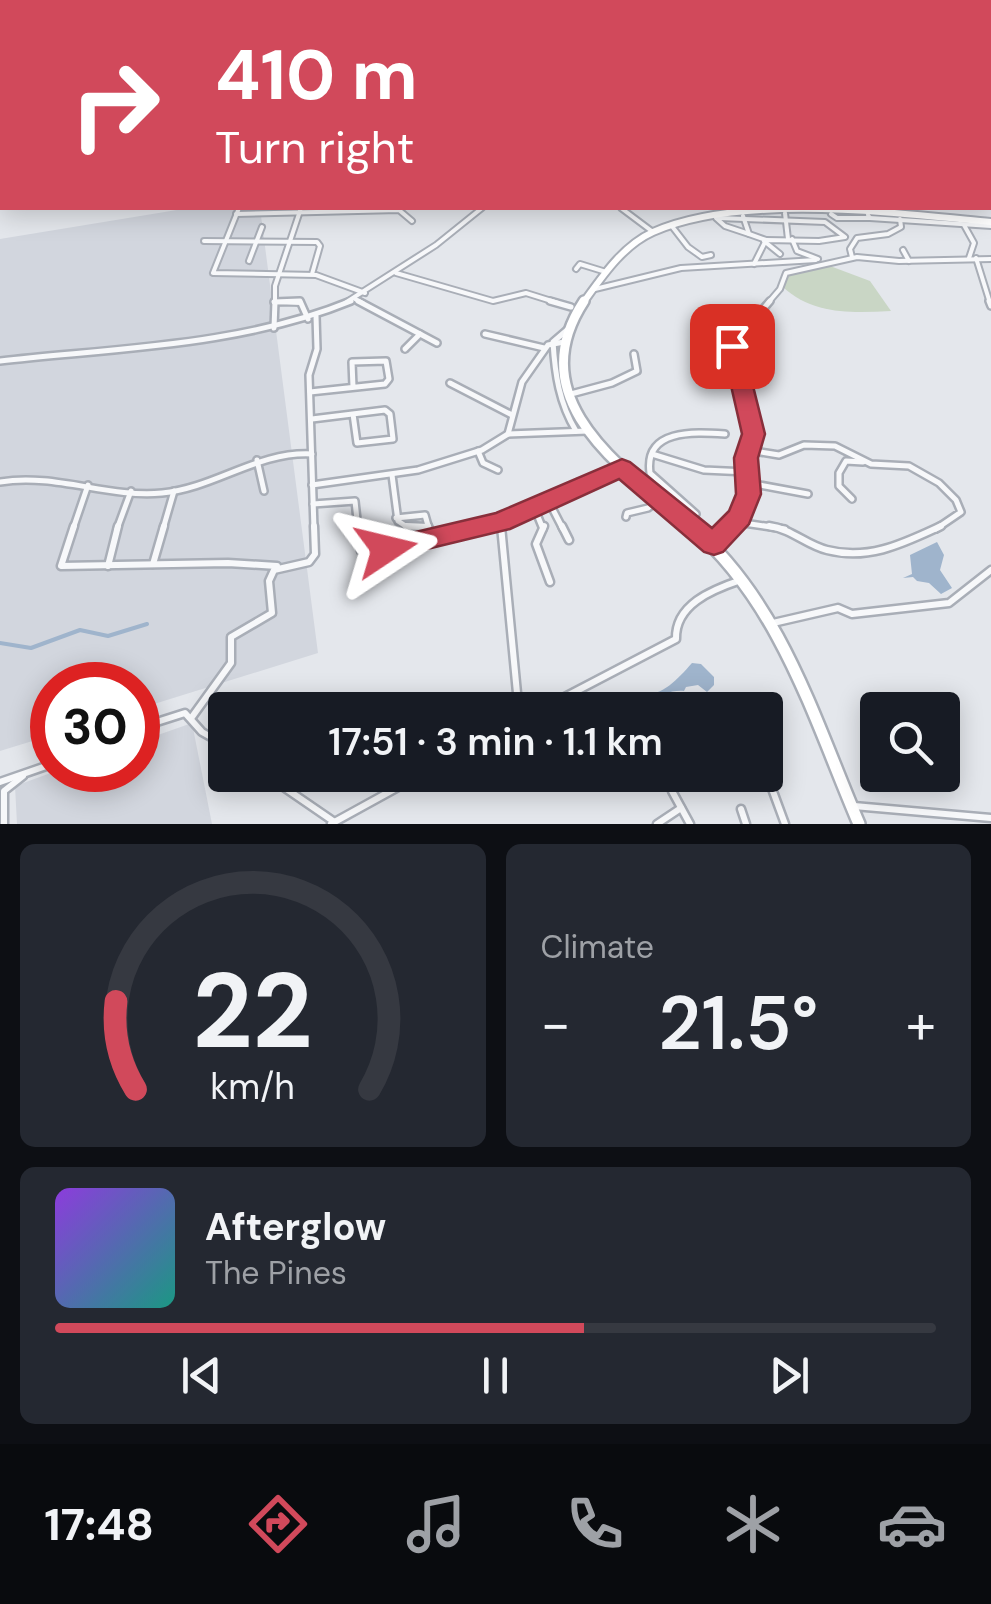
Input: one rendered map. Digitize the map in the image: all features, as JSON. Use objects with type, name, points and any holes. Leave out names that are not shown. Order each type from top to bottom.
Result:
[{"type":"main road","points":[[858,824],[770,624],[744,580],[714,544],[582,432],[568,395],[558,342],[623,252],[653,232],[699,218],[782,214],[869,217],[884,212],[991,224]]},
{"type":"street","points":[[274,328],[273,302],[279,274],[300,210]]},
{"type":"street","points":[[364,293],[312,274],[213,273],[237,211],[399,210],[412,220]]},
{"type":"street","points":[[0,362],[274,328],[312,318],[355,299],[396,273],[479,210]]},
{"type":"street","points":[[623,210],[653,232]]},
{"type":"street","points":[[782,214],[828,223],[853,242]]},
{"type":"street","points":[[782,214],[797,251],[820,261]]},
{"type":"street","points":[[699,218],[763,215]]},
{"type":"street","points":[[743,216],[749,234]]},
{"type":"street","points":[[869,217],[962,222],[974,243],[972,258],[991,306]]},
{"type":"street","points":[[716,218],[725,226],[765,240],[780,254]]},
{"type":"street","points":[[852,257],[853,242],[858,238],[888,234],[901,227],[900,219]]},
{"type":"street","points":[[818,222],[819,239]]},
{"type":"street","points":[[671,226],[700,256],[711,255]]},
{"type":"street","points":[[249,261],[262,227]]},
{"type":"street","points":[[765,240],[832,242],[843,240],[844,236]]},
{"type":"street","points":[[754,264],[765,240]]},
{"type":"street","points":[[204,241],[320,244],[312,274]]},
{"type":"street","points":[[903,250],[908,260]]},
{"type":"street","points":[[593,289],[680,268],[852,257],[991,260]]},
{"type":"street","points":[[714,544],[736,522],[747,502],[750,482],[746,472],[754,434],[733,344],[780,289],[786,273],[820,261]]},
{"type":"street","points":[[576,270],[580,264],[606,272]]},
{"type":"street","points":[[396,273],[493,301],[526,293],[570,306]]},
{"type":"street","points":[[355,299],[436,343]]},
{"type":"street","points":[[88,485],[59,564],[66,568],[152,564],[280,566],[308,562],[314,557],[310,392],[316,348],[312,318],[300,302],[273,302]]},
{"type":"street","points":[[405,349],[420,334]]},
{"type":"street","points":[[485,334],[544,348]]},
{"type":"street","points":[[312,485],[392,475],[478,451],[508,434],[582,432],[557,387],[558,342],[544,348],[522,382],[508,434]]},
{"type":"street","points":[[568,395],[612,383],[637,371],[634,354]]},
{"type":"street","points":[[310,392],[352,388],[388,382],[386,362],[352,362],[352,388]]},
{"type":"street","points":[[450,382],[472,401],[511,417]]},
{"type":"street","points":[[312,420],[353,414],[385,410],[390,414],[393,439],[357,443],[353,414]]},
{"type":"street","points":[[696,514],[647,466],[652,454],[672,433],[725,434]]},
{"type":"street","points":[[748,450],[778,455],[804,444],[835,446],[866,462]]},
{"type":"street","points":[[478,451],[483,463],[498,470]]},
{"type":"street","points":[[0,482],[33,478],[131,491],[174,491],[234,472],[257,460],[312,454]]},
{"type":"street","points":[[652,454],[704,470],[746,472]]},
{"type":"street","points":[[257,460],[264,491]]},
{"type":"street","points":[[736,522],[784,528],[824,550],[860,554],[897,546],[952,521],[962,512],[940,483],[914,468],[846,461],[838,473],[839,486],[852,499]]},
{"type":"street","points":[[386,549],[501,522],[622,468]]},
{"type":"street","points":[[392,475],[396,518],[406,527],[428,527]]},
{"type":"street","points":[[750,482],[769,484],[792,494],[808,494]]},
{"type":"street","points":[[108,566],[108,555],[131,491]]},
{"type":"street","points":[[152,564],[174,491]]},
{"type":"street","points":[[313,504],[354,500],[361,551]]},
{"type":"street","points":[[548,500],[569,540]]},
{"type":"street","points":[[626,517],[627,513],[648,508],[660,500]]},
{"type":"street","points":[[534,507],[544,529],[536,544],[550,582]]},
{"type":"street","points":[[396,518],[423,514],[432,541]]},
{"type":"street","points":[[501,522],[516,692]]},
{"type":"street","points":[[192,717],[231,663],[231,636],[272,612],[269,581],[280,566]]},
{"type":"street","points":[[770,624],[838,608],[852,614],[945,604],[991,570]]},
{"type":"street","points":[[574,692],[676,639],[676,620],[686,610],[720,586],[744,580]]},
{"type":"street","points":[[160,719],[173,714],[192,717],[208,736]]},
{"type":"street","points":[[0,782],[30,773]]},
{"type":"street","points":[[4,824],[4,790],[24,776]]},
{"type":"street","points":[[290,792],[333,823],[389,792]]},
{"type":"street","points":[[673,792],[690,824]]},
{"type":"street","points":[[772,792],[785,824]]},
{"type":"street","points":[[851,806],[991,818]]},
{"type":"street","points":[[657,824],[681,808]]},
{"type":"street","points":[[740,809],[746,824]]},
{"type":"shaded area","points":[[177,210],[260,210],[318,653],[160,702],[160,662],[30,662],[30,742],[0,751],[0,239]]},
{"type":"shaded area","points":[[192,723],[212,824],[17,824],[15,786],[30,781],[30,792],[160,792],[160,734]]},
{"type":"green space","points":[[822,263],[870,281],[891,311],[848,312],[820,307],[783,287],[789,272]]},
{"type":"water","points":[[937,542],[944,555],[940,570],[952,588],[941,594],[929,583],[903,578],[912,574],[910,555]]},
{"type":"water","points":[[692,663],[701,664],[714,677],[714,685],[707,692],[698,685],[684,691],[657,692]]},
{"type":"waterway","points":[[0,643],[31,648],[80,630],[108,636],[147,624]]},
{"type":"route","points":[[386,549],[501,522],[622,468],[714,544],[744,510],[750,480],[746,458],[754,434],[732,346]]}]
